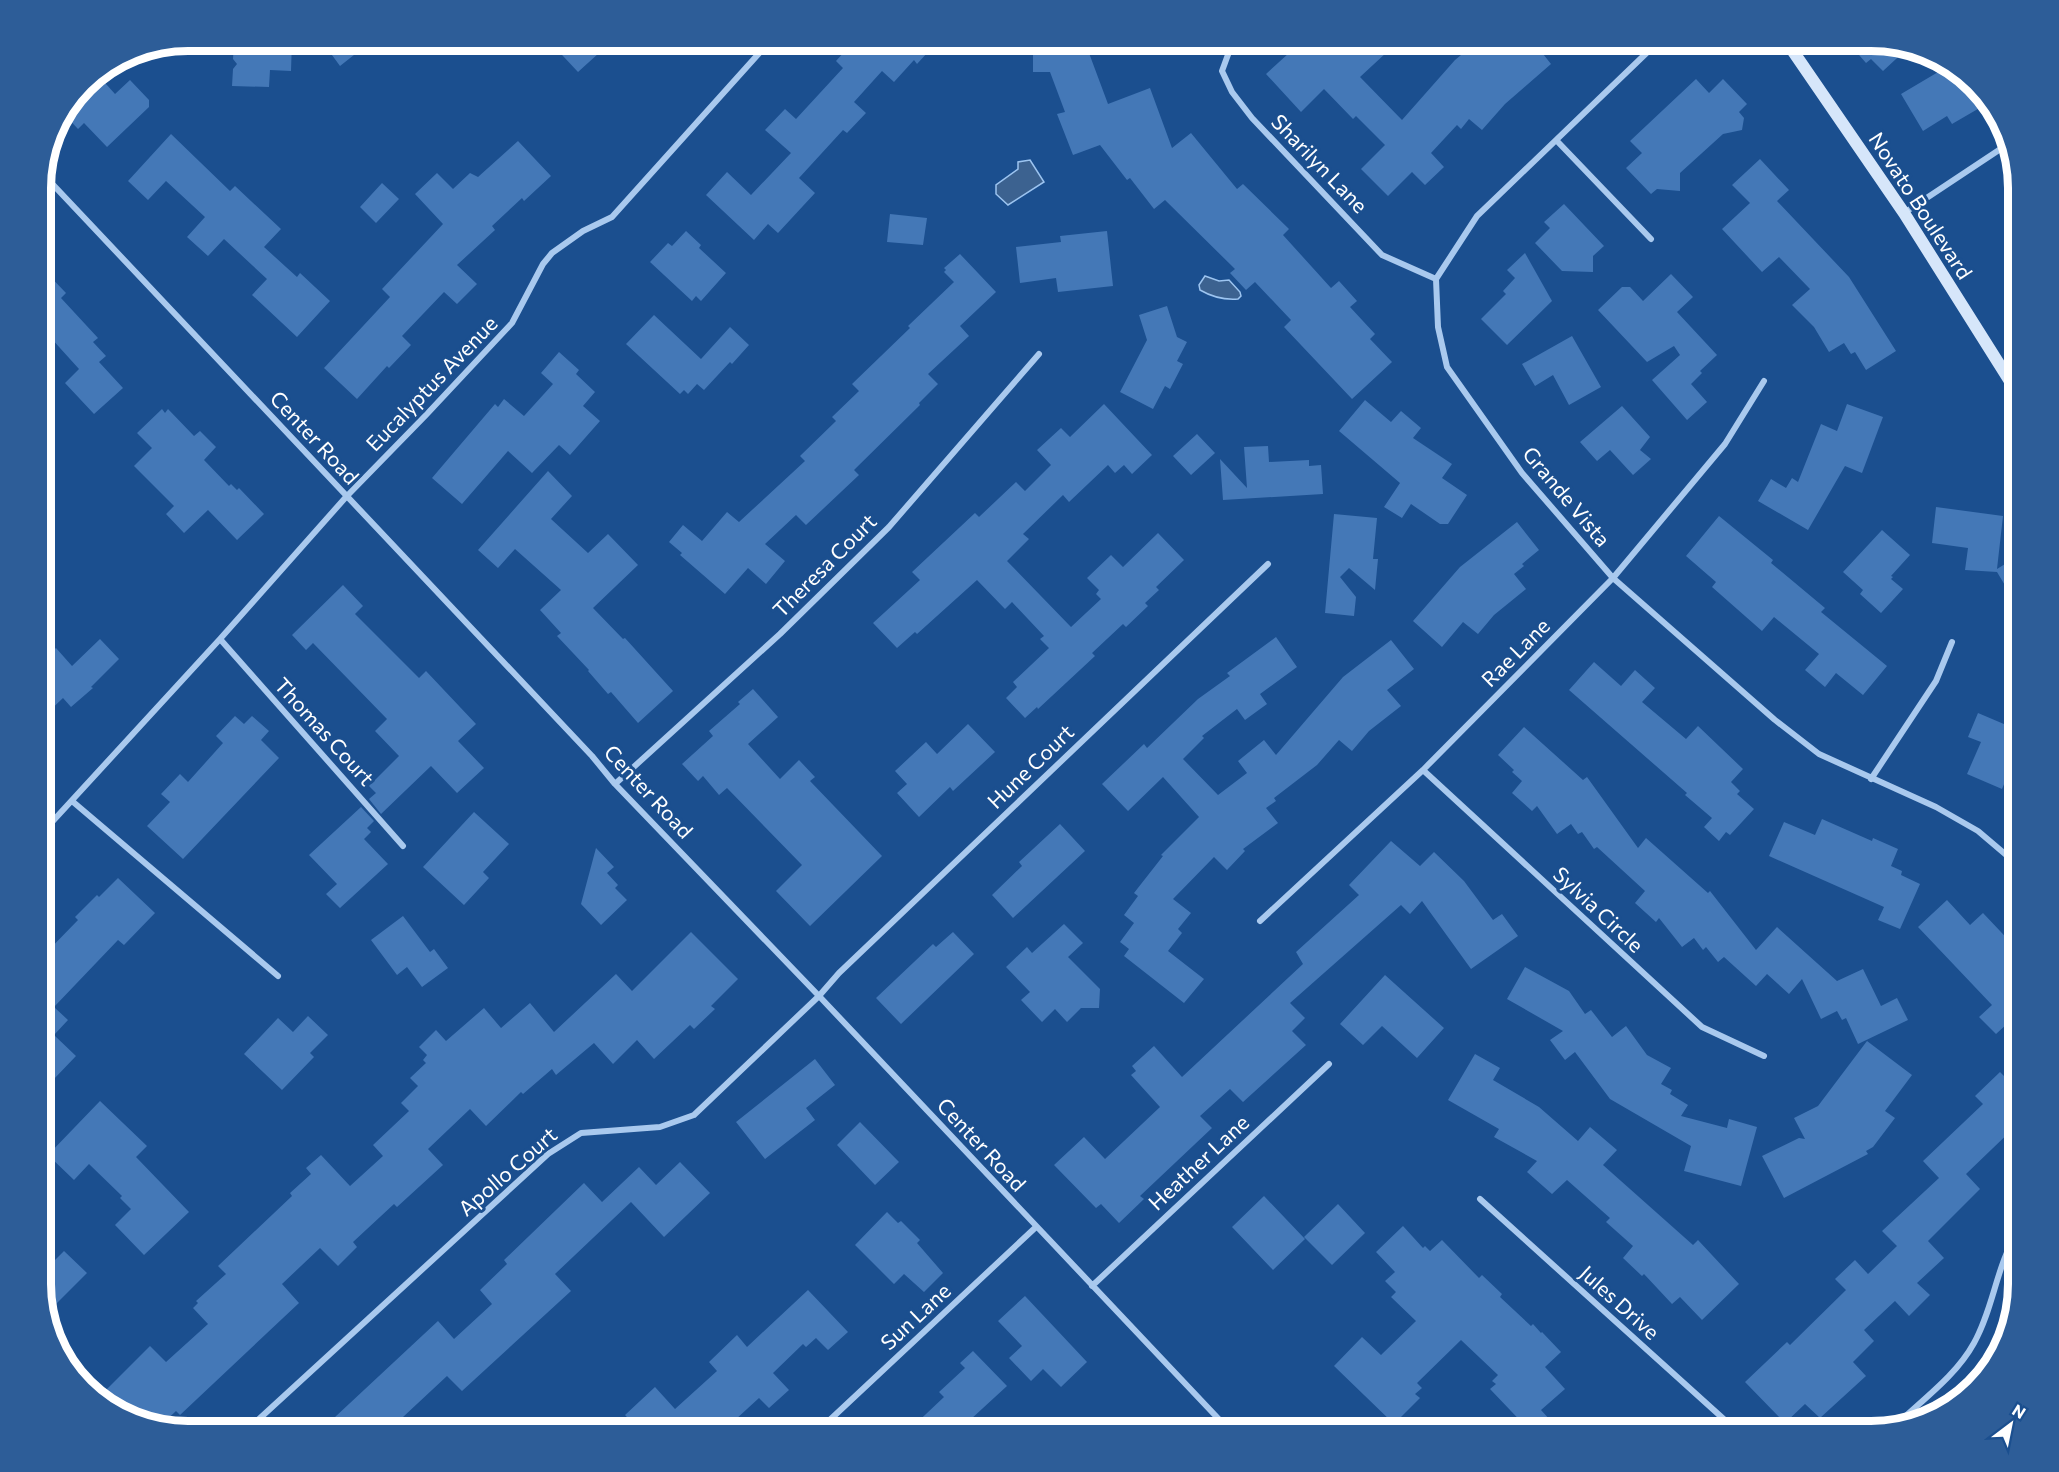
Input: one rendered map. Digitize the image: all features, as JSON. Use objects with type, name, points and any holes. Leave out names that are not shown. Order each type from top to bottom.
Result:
[{"type":"main road","name":"Novato Boulevard","points":[[1794,51],[1904,213],[2008,377]]},
{"type":"street","name":"Eucalyptus Avenue","points":[[51,823],[220,639],[346,496],[426,416],[512,323],[543,264],[552,253],[583,231],[612,217],[760,51]]},
{"type":"street","name":"Sharilyn Lane","points":[[1229,51],[1222,71],[1232,92],[1252,118],[1382,255],[1436,279]]},
{"type":"street","points":[[1436,279],[1477,216],[1648,51]]},
{"type":"street","points":[[1557,141],[1651,239]]},
{"type":"street","points":[[1904,213],[2002,148]]},
{"type":"street","name":"Center Road","points":[[51,183],[592,756],[615,784],[819,996],[1220,1421]]},
{"type":"street","name":"Grande Vista","points":[[1436,279],[1438,327],[1447,367],[1522,473],[1613,578],[1775,720],[1819,754],[1935,807],[1978,831],[2008,856]]},
{"type":"street","name":"Theresa Court","points":[[615,784],[780,634],[889,527],[1039,354]]},
{"type":"street","name":"Rae Lane","points":[[1260,921],[1423,770],[1613,578],[1725,444],[1764,381]]},
{"type":"street","name":"Hune Court","points":[[819,996],[839,973],[1268,564]]},
{"type":"street","name":"Thomas Court","points":[[220,639],[403,846]]},
{"type":"street","points":[[1871,779],[1936,681],[1953,642]]},
{"type":"street","name":"Sylvia Circle","points":[[1423,770],[1702,1027],[1764,1056]]},
{"type":"street","points":[[72,801],[278,976]]},
{"type":"street","name":"Apollo Court","points":[[257,1421],[548,1154],[581,1132],[660,1126],[694,1115],[819,996]]},
{"type":"street","name":"Heather Lane","points":[[1092,1286],[1329,1064]]},
{"type":"street","name":"Jules Drive","points":[[1480,1199],[1726,1421]]},
{"type":"street","name":"Sun Lane","points":[[829,1421],[1036,1227]]},
{"type":"street","points":[[1904,1416],[1960,1364],[1974,1343],[1985,1318],[1996,1277],[2008,1250]]},
{"type":"water","points":[[1030,160],[1044,182],[1008,205],[996,194],[996,185],[1018,169],[1018,162]]},
{"type":"water","points":[[1205,276],[1219,281],[1229,280],[1241,296],[1238,299],[1223,298],[1200,290],[1199,285]]},
{"type":"building","points":[[233,51],[292,51],[291,71],[270,70],[269,87],[232,86],[233,69],[237,64],[233,59]]},
{"type":"building","points":[[329,51],[359,51],[340,66]]},
{"type":"building","points":[[558,51],[597,51],[599,53],[578,72]]},
{"type":"building","points":[[845,51],[929,51],[917,64],[914,60],[894,82],[882,71],[854,102],[866,113],[847,133],[843,130],[799,178],[815,193],[778,233],[768,224],[754,240],[706,195],[727,172],[751,195],[791,153],[765,130],[785,109],[796,119],[843,68],[836,61]]},
{"type":"building","points":[[1033,51],[1088,51],[1108,104],[1150,88],[1172,148],[1191,133],[1237,189],[1243,184],[1289,229],[1283,235],[1331,288],[1339,281],[1357,301],[1350,307],[1375,334],[1370,339],[1392,362],[1352,399],[1284,327],[1291,320],[1255,282],[1246,290],[1230,273],[1235,269],[1165,200],[1154,209],[1130,178],[1127,180],[1100,145],[1073,155],[1057,114],[1065,112],[1050,72],[1033,72]]},
{"type":"building","points":[[1287,51],[1388,51],[1360,77],[1402,120],[1455,60],[1466,51],[1541,51],[1551,64],[1505,104],[1482,130],[1469,119],[1461,129],[1457,125],[1431,153],[1444,167],[1425,185],[1412,172],[1388,196],[1361,169],[1385,145],[1356,116],[1353,119],[1324,89],[1301,112],[1266,74],[1289,53]]},
{"type":"building","points":[[1856,51],[1901,55],[1883,71],[1871,59],[1866,63]]},
{"type":"building","points":[[1941,70],[1961,85],[1981,107],[1952,124],[1947,116],[1923,131],[1901,94]]},
{"type":"building","points":[[1696,79],[1709,93],[1723,79],[1747,104],[1739,112],[1744,118],[1742,130],[1723,134],[1680,173],[1680,191],[1657,189],[1651,194],[1626,168],[1642,153],[1630,141]]},
{"type":"building","points":[[130,80],[149,100],[149,107],[107,147],[84,123],[78,129],[69,119],[91,91],[103,81],[115,94]]},
{"type":"building","points":[[171,134],[230,191],[235,186],[281,229],[264,247],[297,277],[300,273],[330,301],[297,337],[252,295],[267,279],[224,239],[208,256],[187,237],[205,217],[166,181],[148,200],[128,181]]},
{"type":"building","points":[[518,141],[551,176],[524,201],[522,198],[492,226],[495,230],[457,265],[477,284],[457,304],[444,292],[402,336],[411,345],[389,368],[387,366],[357,399],[324,368],[390,297],[382,289],[443,224],[415,194],[437,173],[453,189],[470,173],[478,177]]},
{"type":"building","points":[[1760,159],[1789,190],[1777,201],[1849,277],[1896,351],[1866,370],[1855,352],[1851,354],[1844,343],[1829,352],[1814,327],[1792,305],[1810,289],[1779,257],[1762,272],[1722,229],[1750,203],[1732,185]]},
{"type":"building","points":[[382,183],[399,199],[376,223],[360,207]]},
{"type":"building","points":[[1564,204],[1604,246],[1593,256],[1593,272],[1562,271],[1535,243],[1550,228],[1544,222]]},
{"type":"building","points":[[890,214],[927,218],[923,245],[887,242]]},
{"type":"building","points":[[686,231],[701,245],[699,248],[726,273],[701,301],[696,296],[692,301],[650,262],[668,243],[672,246]]},
{"type":"building","points":[[1107,231],[1113,286],[1058,292],[1056,278],[1020,283],[1016,247],[1061,242],[1060,236]]},
{"type":"building","points":[[1525,253],[1552,301],[1507,345],[1481,319],[1506,294],[1503,291],[1515,278],[1507,270]]},
{"type":"building","points":[[960,254],[996,292],[960,326],[969,336],[928,374],[938,384],[854,470],[859,475],[806,525],[796,515],[765,544],[785,561],[766,584],[748,568],[725,594],[680,555],[682,553],[669,542],[683,525],[702,541],[727,512],[739,522],[805,461],[800,456],[836,421],[832,417],[859,391],[852,384],[954,282],[944,272],[946,270],[944,268]]},
{"type":"building","points":[[1671,274],[1693,297],[1677,312],[1717,355],[1700,371],[1702,373],[1691,384],[1707,402],[1687,420],[1652,380],[1680,355],[1674,346],[1647,362],[1598,310],[1622,287],[1630,287],[1643,301]]},
{"type":"building","points":[[51,277],[66,293],[61,298],[98,338],[93,342],[106,356],[99,362],[123,388],[94,414],[65,383],[79,369],[51,338]]},
{"type":"building","points":[[1167,306],[1177,337],[1187,342],[1177,361],[1183,364],[1170,389],[1165,386],[1153,409],[1120,392],[1147,340],[1139,315]]},
{"type":"building","points":[[654,315],[701,359],[730,327],[749,345],[704,390],[697,384],[688,394],[684,390],[680,394],[626,344]]},
{"type":"building","points":[[1572,336],[1601,387],[1569,405],[1553,375],[1535,386],[1522,364]]},
{"type":"building","points":[[559,352],[579,370],[576,374],[595,392],[583,406],[600,421],[570,455],[559,445],[532,473],[508,451],[462,504],[432,478],[495,404],[498,407],[504,399],[524,416],[553,384],[541,373]]},
{"type":"building","points":[[1365,400],[1391,422],[1401,411],[1421,428],[1413,438],[1452,464],[1442,478],[1467,495],[1448,524],[1440,524],[1411,504],[1402,518],[1384,507],[1400,483],[1339,431]]},
{"type":"building","points":[[1104,404],[1152,455],[1132,474],[1124,465],[1115,473],[1108,465],[1069,502],[1063,495],[1023,534],[1029,539],[1007,561],[1071,627],[1101,599],[1096,594],[1099,590],[1087,578],[1111,555],[1123,567],[1158,533],[1184,560],[1156,587],[1159,590],[1145,603],[1148,606],[1126,627],[1123,624],[1092,653],[1095,656],[1038,709],[1037,707],[1025,718],[1006,698],[1017,687],[1013,682],[1049,648],[1040,639],[1044,636],[1012,602],[1005,609],[977,580],[917,634],[915,632],[897,648],[873,623],[920,580],[912,572],[975,513],[979,517],[1016,482],[1025,491],[1051,465],[1037,450],[1061,428],[1070,437]]},
{"type":"building","points":[[1847,404],[1883,417],[1862,473],[1845,466],[1808,530],[1758,501],[1771,479],[1786,488],[1792,478],[1798,482],[1821,424],[1837,431]]},
{"type":"building","points":[[1622,406],[1650,437],[1640,450],[1651,459],[1633,475],[1610,450],[1597,461],[1580,442]]},
{"type":"building","points":[[162,409],[165,413],[168,409],[194,436],[200,431],[216,447],[204,460],[229,486],[231,484],[237,490],[239,488],[264,514],[237,540],[208,510],[184,533],[166,514],[174,506],[134,466],[152,448],[137,433]]},
{"type":"building","points":[[1197,434],[1215,453],[1191,475],[1173,456]]},
{"type":"building","points":[[1268,446],[1269,462],[1309,460],[1309,466],[1321,465],[1323,494],[1223,500],[1220,459],[1247,488],[1244,447]]},
{"type":"building","points":[[548,471],[572,496],[551,519],[588,553],[608,534],[638,565],[593,608],[623,639],[625,638],[673,691],[638,723],[611,692],[608,694],[557,636],[561,633],[540,610],[561,590],[515,549],[498,568],[478,550]]},
{"type":"building","points":[[1936,507],[2003,516],[1997,569],[2008,562],[2008,590],[1997,572],[1965,570],[1968,548],[1932,543]]},
{"type":"building","points":[[1334,514],[1377,518],[1373,559],[1378,559],[1375,590],[1349,568],[1340,577],[1356,597],[1354,616],[1325,613]]},
{"type":"building","points":[[1719,516],[1773,560],[1771,563],[1825,608],[1821,612],[1887,666],[1863,695],[1836,673],[1825,687],[1805,670],[1819,654],[1774,617],[1762,631],[1712,587],[1716,582],[1686,556]]},
{"type":"building","points":[[1517,522],[1539,550],[1514,574],[1526,589],[1494,615],[1478,634],[1463,622],[1442,647],[1413,621],[1460,567]]},
{"type":"building","points":[[1882,530],[1910,555],[1891,576],[1893,577],[1891,579],[1903,589],[1881,613],[1860,594],[1863,590],[1843,572]]},
{"type":"building","points":[[343,585],[363,606],[355,614],[419,678],[426,671],[476,724],[458,741],[484,768],[457,793],[431,766],[381,814],[369,799],[376,793],[369,786],[399,756],[375,731],[387,719],[313,643],[306,650],[292,635]]},
{"type":"building","points":[[1276,637],[1297,667],[1260,694],[1267,704],[1245,720],[1237,709],[1202,736],[1204,738],[1183,759],[1218,795],[1247,773],[1238,761],[1264,740],[1276,755],[1343,677],[1391,640],[1414,669],[1387,690],[1401,706],[1369,731],[1352,751],[1339,740],[1317,765],[1274,798],[1276,801],[1266,808],[1278,823],[1243,849],[1245,851],[1227,870],[1214,857],[1173,899],[1191,913],[1178,929],[1182,933],[1168,951],[1204,979],[1184,1003],[1124,956],[1129,949],[1120,942],[1134,923],[1124,915],[1138,896],[1134,893],[1163,856],[1161,855],[1199,817],[1163,777],[1128,811],[1102,784],[1144,744],[1147,748],[1198,699],[1230,676],[1227,673]]},
{"type":"building","points":[[100,639],[119,659],[91,687],[93,688],[71,707],[63,698],[51,709],[51,653],[56,648],[72,666]]},
{"type":"building","points":[[1594,662],[1621,686],[1635,670],[1655,688],[1642,702],[1686,739],[1698,726],[1743,769],[1731,782],[1740,791],[1737,794],[1754,809],[1730,835],[1726,832],[1719,841],[1704,827],[1712,818],[1685,795],[1687,793],[1569,690]]},
{"type":"building","points":[[753,689],[778,717],[748,744],[780,779],[799,760],[815,777],[810,781],[882,856],[810,926],[776,891],[802,865],[727,788],[719,795],[703,776],[698,781],[682,764],[713,736],[709,731],[740,704],[738,702]]},
{"type":"building","points":[[1978,713],[2008,726],[2008,775],[2002,789],[1967,774],[1981,742],[1968,737]]},
{"type":"building","points":[[235,716],[244,724],[252,716],[269,731],[261,740],[279,758],[183,859],[147,826],[170,802],[161,794],[180,774],[188,782],[223,743],[216,736]]},
{"type":"building","points":[[968,724],[995,752],[953,791],[950,787],[919,817],[897,793],[907,784],[895,771],[926,742],[937,754]]},
{"type":"building","points":[[1524,727],[1583,780],[1587,777],[1638,848],[1646,838],[1708,893],[1710,891],[1756,950],[1777,927],[1837,981],[1863,969],[1881,1006],[1897,998],[1908,1020],[1858,1044],[1846,1018],[1842,1020],[1837,1011],[1821,1019],[1802,979],[1789,994],[1767,974],[1756,986],[1724,957],[1718,962],[1706,947],[1703,950],[1694,938],[1682,947],[1659,918],[1656,922],[1635,903],[1645,891],[1597,847],[1594,849],[1582,832],[1578,834],[1571,824],[1557,834],[1537,806],[1532,811],[1512,793],[1522,781],[1498,755]]},
{"type":"building","points":[[361,807],[374,821],[367,828],[371,832],[364,839],[388,864],[340,908],[326,894],[337,884],[309,855]]},
{"type":"building","points":[[474,812],[509,844],[483,872],[489,878],[464,905],[423,867]]},
{"type":"building","points":[[1822,819],[1872,841],[1873,838],[1898,849],[1891,866],[1902,871],[1901,875],[1920,884],[1900,929],[1878,920],[1884,907],[1769,856],[1784,822],[1815,835]]},
{"type":"building","points":[[1060,824],[1085,851],[1013,918],[992,895],[1022,866],[1019,862]]},
{"type":"building","points":[[1391,841],[1420,866],[1434,852],[1464,881],[1493,920],[1502,914],[1518,936],[1471,969],[1422,901],[1410,914],[1401,905],[1290,1003],[1305,1018],[1292,1031],[1306,1045],[1243,1102],[1230,1089],[1200,1116],[1212,1128],[1140,1196],[1144,1199],[1119,1223],[1101,1204],[1096,1208],[1054,1165],[1084,1137],[1105,1159],[1160,1107],[1131,1075],[1136,1071],[1132,1066],[1154,1046],[1182,1077],[1303,964],[1296,952],[1359,895],[1349,885]]},
{"type":"building","points":[[596,848],[614,867],[607,873],[618,885],[615,888],[627,900],[601,925],[581,904]]},
{"type":"building","points":[[118,878],[155,913],[124,945],[118,940],[54,1007],[68,1020],[54,1035],[76,1056],[53,1080],[51,1078],[51,948],[78,920],[75,917],[97,895],[99,897]]},
{"type":"building","points":[[1947,900],[1970,925],[1983,913],[2008,939],[2008,1023],[1996,1034],[1979,1017],[1992,1005],[1918,927]]},
{"type":"building","points":[[403,916],[430,952],[434,949],[448,968],[422,987],[407,967],[397,975],[371,940]]},
{"type":"building","points":[[1064,924],[1083,943],[1068,957],[1100,989],[1099,1008],[1081,1008],[1067,1022],[1055,1009],[1042,1022],[1021,1000],[1030,992],[1006,967],[1027,947],[1032,953]]},
{"type":"building","points":[[691,932],[738,979],[711,1006],[715,1009],[694,1029],[690,1025],[654,1059],[637,1040],[613,1064],[594,1043],[556,1075],[552,1069],[523,1094],[521,1092],[486,1126],[470,1109],[428,1149],[443,1165],[397,1207],[394,1204],[353,1242],[357,1247],[338,1266],[320,1248],[282,1284],[299,1303],[180,1415],[176,1411],[167,1419],[144,1414],[118,1402],[106,1390],[150,1346],[166,1362],[208,1324],[193,1308],[198,1303],[196,1301],[226,1274],[218,1266],[292,1196],[290,1193],[311,1174],[306,1168],[321,1155],[350,1186],[383,1156],[373,1145],[409,1111],[401,1103],[418,1086],[410,1078],[426,1063],[423,1060],[427,1055],[419,1047],[436,1030],[446,1041],[484,1008],[501,1028],[530,1003],[554,1032],[616,974],[632,991]]},
{"type":"building","points":[[953,932],[974,954],[901,1024],[876,998],[933,944],[936,947]]},
{"type":"building","points":[[1525,967],[1569,991],[1585,1014],[1591,1010],[1612,1037],[1626,1026],[1647,1055],[1671,1068],[1661,1084],[1672,1090],[1670,1094],[1688,1105],[1681,1116],[1727,1128],[1729,1119],[1757,1127],[1741,1186],[1684,1171],[1691,1146],[1610,1099],[1575,1052],[1565,1060],[1550,1040],[1563,1031],[1507,999]]},
{"type":"building","points":[[1385,975],[1444,1028],[1417,1058],[1382,1026],[1363,1045],[1340,1024]]},
{"type":"building","points":[[308,1016],[328,1035],[310,1053],[314,1057],[282,1090],[244,1054],[278,1018],[293,1032]]},
{"type":"building","points":[[1867,1041],[1912,1075],[1885,1111],[1895,1118],[1873,1147],[1866,1151],[1868,1154],[1784,1198],[1762,1156],[1799,1138],[1805,1139],[1794,1118],[1818,1106]]},
{"type":"building","points":[[1475,1054],[1500,1068],[1493,1080],[1539,1107],[1578,1141],[1590,1127],[1617,1150],[1603,1165],[1693,1245],[1698,1240],[1739,1284],[1702,1320],[1680,1297],[1672,1304],[1644,1274],[1642,1276],[1623,1258],[1633,1246],[1606,1222],[1610,1218],[1567,1180],[1552,1194],[1527,1172],[1537,1161],[1494,1137],[1499,1129],[1448,1100]]},
{"type":"building","points":[[815,1059],[835,1085],[806,1108],[815,1120],[765,1159],[736,1122]]},
{"type":"building","points":[[2000,1072],[2006,1078],[2008,1076],[2008,1134],[1966,1174],[1980,1189],[1928,1241],[1944,1258],[1917,1283],[1930,1295],[1909,1316],[1895,1301],[1864,1330],[1874,1341],[1853,1362],[1866,1376],[1820,1418],[1805,1404],[1787,1421],[1783,1421],[1745,1382],[1787,1342],[1790,1345],[1846,1290],[1835,1279],[1855,1260],[1868,1274],[1897,1246],[1882,1231],[1939,1178],[1923,1161],[1983,1104],[1975,1096]]},
{"type":"building","points":[[100,1101],[147,1146],[136,1157],[189,1212],[144,1255],[115,1225],[131,1209],[120,1198],[122,1196],[89,1164],[74,1180],[51,1158],[51,1152]]},
{"type":"building","points":[[860,1122],[899,1162],[875,1185],[837,1145]]},
{"type":"building","points":[[680,1162],[710,1193],[664,1237],[631,1202],[555,1274],[571,1291],[462,1391],[447,1376],[399,1421],[331,1421],[438,1321],[454,1339],[492,1304],[480,1290],[507,1264],[504,1260],[584,1183],[602,1202],[639,1167],[656,1185]]},
{"type":"building","points":[[1264,1196],[1305,1239],[1273,1270],[1232,1227]]},
{"type":"building","points":[[1338,1204],[1365,1233],[1332,1265],[1304,1237]]},
{"type":"building","points":[[887,1212],[898,1223],[901,1221],[920,1240],[917,1243],[943,1273],[924,1292],[904,1274],[894,1284],[855,1245]]},
{"type":"building","points":[[1403,1226],[1423,1248],[1425,1246],[1430,1251],[1442,1240],[1479,1278],[1482,1275],[1502,1294],[1500,1297],[1531,1326],[1533,1324],[1542,1332],[1561,1352],[1545,1367],[1565,1389],[1541,1410],[1551,1421],[1520,1421],[1490,1389],[1496,1384],[1492,1381],[1498,1375],[1461,1340],[1417,1383],[1422,1388],[1415,1394],[1420,1398],[1397,1421],[1391,1421],[1334,1366],[1362,1337],[1381,1355],[1416,1321],[1391,1297],[1396,1292],[1385,1281],[1395,1272],[1376,1252]]},
{"type":"building","points":[[64,1251],[87,1273],[53,1307],[51,1293],[51,1264]]},
{"type":"building","points":[[808,1290],[848,1332],[828,1350],[816,1338],[806,1347],[803,1344],[773,1373],[789,1390],[769,1408],[759,1398],[734,1421],[631,1421],[625,1415],[655,1387],[675,1409],[717,1371],[709,1362],[737,1335],[747,1347]]},
{"type":"building","points":[[1025,1296],[1087,1362],[1061,1387],[1043,1369],[1031,1381],[1009,1358],[1022,1346],[998,1321]]},
{"type":"building","points":[[973,1351],[1007,1386],[969,1421],[919,1421],[944,1397],[939,1392],[965,1368],[960,1363]]}]
